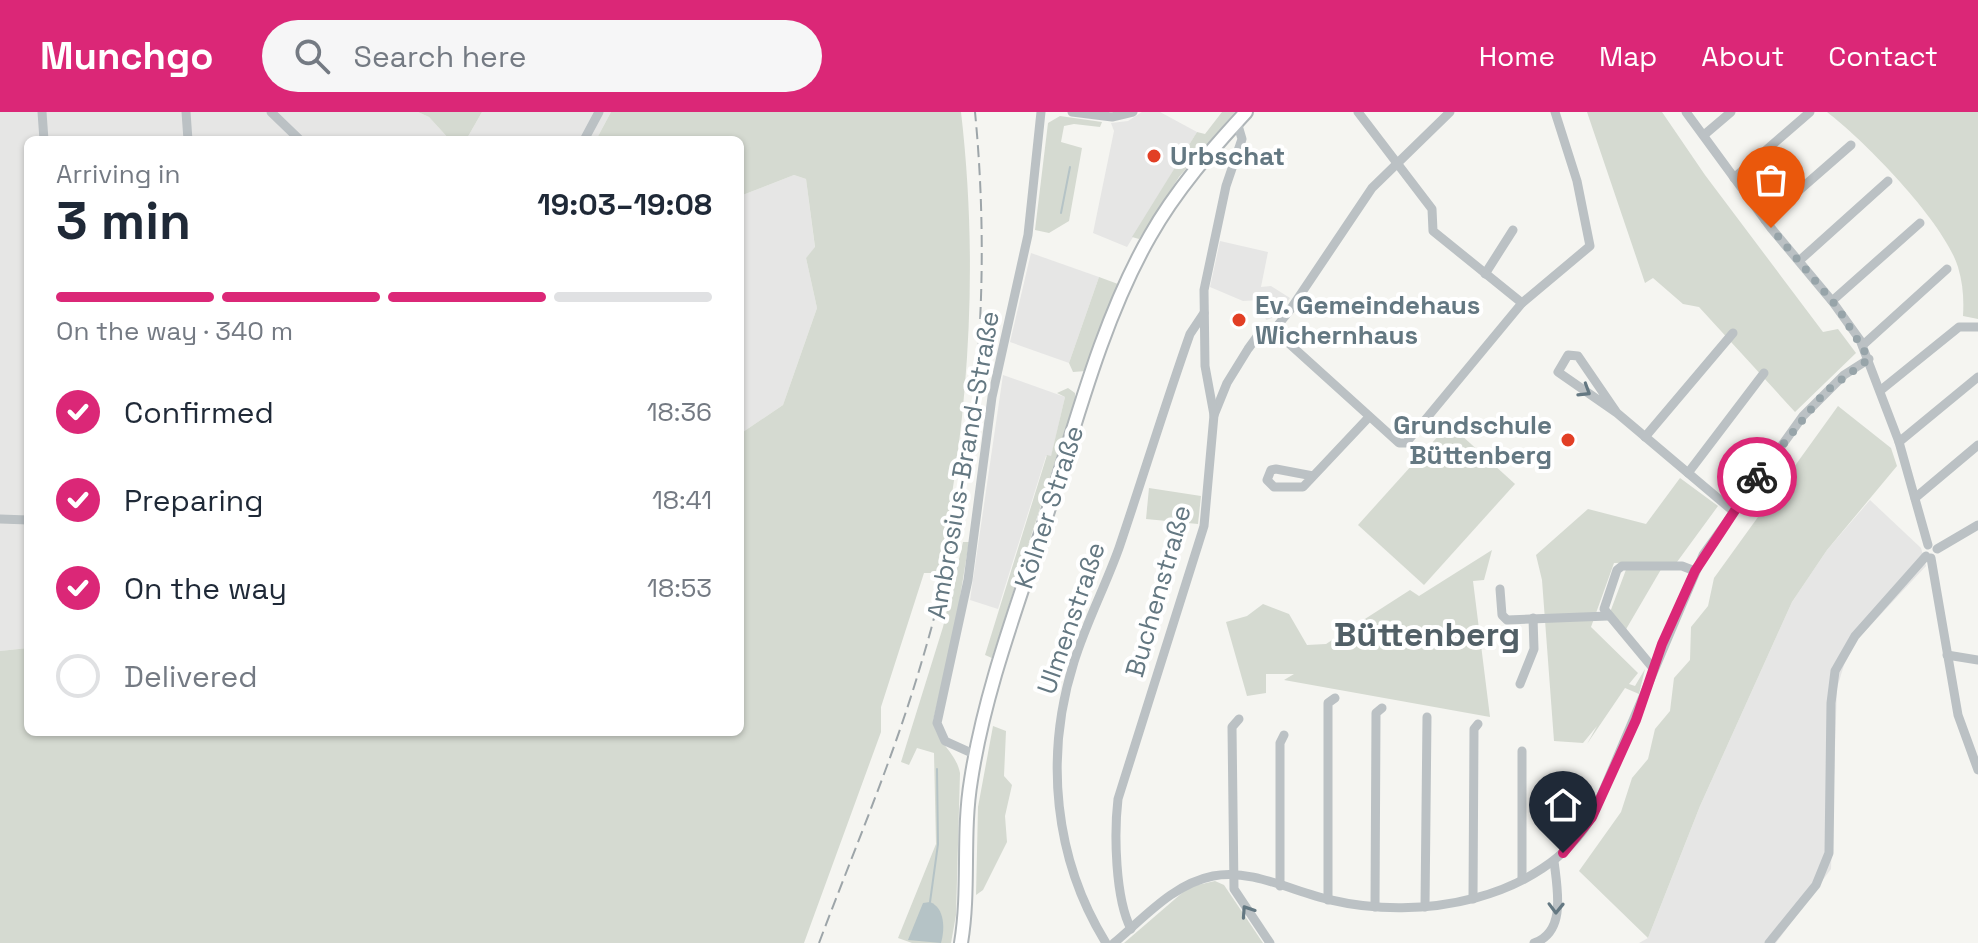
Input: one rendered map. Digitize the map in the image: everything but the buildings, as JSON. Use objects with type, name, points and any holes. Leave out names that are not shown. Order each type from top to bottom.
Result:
[{"type":"main road","name":"Kölner Straße","points":[[961,943],[965,912],[968,804],[976,755],[1025,582],[1105,340],[1131,273],[1178,192],[1246,112]]},
{"type":"street","points":[[42,112],[44,136]]},
{"type":"street","points":[[186,112],[188,136]]},
{"type":"street","points":[[271,112],[296,136]]},
{"type":"street","points":[[586,136],[599,112]]},
{"type":"street","name":"Ambrosius-Brand-Straße","points":[[976,755],[945,741],[937,723],[968,580],[992,397],[1028,235],[1041,112]]},
{"type":"street","points":[[1072,112],[1112,117],[1133,112]]},
{"type":"street","points":[[1358,112],[1432,209],[1433,231],[1522,303]]},
{"type":"street","points":[[1214,415],[1227,383],[1248,349],[1259,334],[1274,330],[1350,217],[1397,162],[1450,112]]},
{"type":"street","points":[[1274,330],[1402,444],[1522,303],[1590,246],[1577,181],[1555,112]]},
{"type":"street","points":[[1686,112],[1765,220],[1832,301],[1863,345],[1899,442],[1930,552],[1958,715],[1978,770]]},
{"type":"street","points":[[1704,135],[1731,112]]},
{"type":"street","points":[[1734,178],[1810,112]]},
{"type":"street","name":"Buchenstraße","points":[[1131,929],[1122,903],[1118,799],[1201,543],[1214,415],[1206,379],[1204,290],[1226,186],[1242,139],[1243,131],[1237,122]]},
{"type":"street","points":[[1765,220],[1851,145]]},
{"type":"street","points":[[1799,261],[1888,181]]},
{"type":"street","points":[[1832,301],[1920,223]]},
{"type":"street","points":[[1485,274],[1513,230]]},
{"type":"street","points":[[1863,345],[1947,269]]},
{"type":"street","name":"Ulmenstraße","points":[[1106,943],[1077,887],[1060,821],[1060,724],[1080,643],[1119,548],[1190,334],[1204,313]]},
{"type":"street","points":[[1881,390],[1959,327],[1978,327]]},
{"type":"street","points":[[1645,437],[1733,333]]},
{"type":"street","points":[[1617,413],[1578,356],[1568,355],[1558,372],[1617,413],[1733,511]]},
{"type":"street","points":[[1114,943],[1186,883],[1216,875],[1280,886],[1328,900],[1375,907],[1425,907],[1473,899],[1554,861],[1578,838],[1592,817],[1636,720],[1653,668],[1695,571],[1733,511],[1807,412],[1844,375],[1869,359]]},
{"type":"street","points":[[1688,473],[1764,373]]},
{"type":"street","points":[[1899,442],[1978,377]]},
{"type":"street","points":[[1313,476],[1369,417]]},
{"type":"street","points":[[1915,498],[1978,445]]},
{"type":"street","points":[[0,519],[24,520]]},
{"type":"street","points":[[1769,943],[1816,885],[1829,853],[1830,713],[1835,671],[1855,636],[1930,552],[1978,525]]},
{"type":"street","points":[[1653,668],[1608,616],[1603,603],[1622,566],[1682,566],[1695,571]]},
{"type":"street","points":[[1500,589],[1504,619],[1608,616]]},
{"type":"street","points":[[1520,684],[1534,649],[1533,618]]},
{"type":"street","points":[[1947,655],[1978,660]]},
{"type":"street","points":[[1328,900],[1328,703],[1335,698]]},
{"type":"street","points":[[1375,907],[1376,713],[1382,708]]},
{"type":"street","points":[[1425,907],[1427,717]]},
{"type":"street","points":[[1239,719],[1232,727],[1234,889],[1270,943]]},
{"type":"street","points":[[1473,899],[1474,729],[1478,724]]},
{"type":"street","points":[[1280,886],[1280,743],[1284,735]]},
{"type":"street","points":[[1522,751],[1522,878]]},
{"type":"street","points":[[1534,943],[1549,935],[1556,920],[1554,861]]},
{"type":"shaded area","points":[[0,112],[418,112],[429,117],[446,136],[24,136],[24,648],[0,651]]},
{"type":"shaded area","points":[[418,112],[482,112],[468,136],[446,136],[429,117]]},
{"type":"shaded area","points":[[482,112],[611,112],[598,136],[468,136]]},
{"type":"shaded area","points":[[611,112],[961,112],[970,285],[964,400],[949,515],[938,573],[924,573],[881,707],[881,732],[804,943],[0,943],[0,651],[24,648],[24,736],[744,736],[744,431],[783,405],[817,308],[806,258],[815,247],[806,179],[794,175],[744,194],[744,136],[598,136]]},
{"type":"shaded area","points":[[1142,112],[1160,112],[1197,132],[1127,247],[1093,233],[1114,131],[1111,123],[1128,121]]},
{"type":"shaded area","points":[[1222,112],[1235,112],[1179,177],[1139,239],[1132,237],[1197,132],[1205,134]]},
{"type":"shaded area","points":[[1587,112],[1662,112],[1705,175],[1823,332],[1838,329],[1856,353],[1795,412],[1699,307],[1683,304],[1653,278],[1645,283]]},
{"type":"shaded area","points":[[1827,112],[1978,112],[1978,319],[1963,316],[1963,292],[1958,267],[1937,228],[1902,184],[1862,142]]},
{"type":"shaded area","points":[[1060,116],[1102,122],[1100,127],[1064,126],[1061,142],[1082,148],[1069,221],[1049,233],[1035,230],[1048,123]]},
{"type":"shaded area","points":[[794,175],[806,179],[815,248],[806,258],[817,308],[783,405],[744,431],[744,194]]},
{"type":"shaded area","points":[[1220,241],[1268,252],[1261,287],[1271,286],[1290,298],[1278,316],[1266,320],[1260,300],[1243,301],[1210,287]]},
{"type":"shaded area","points":[[1031,253],[1099,277],[1069,363],[1010,342]]},
{"type":"shaded area","points":[[1099,277],[1118,284],[1086,371],[1073,372],[1069,363]]},
{"type":"shaded area","points":[[1003,375],[1065,397],[1051,457],[1046,456],[998,609],[970,600]]},
{"type":"shaded area","points":[[1068,388],[1075,393],[1075,399],[992,658],[985,655],[1047,455],[1051,456],[1065,397],[1057,393]]},
{"type":"shaded area","points":[[1838,406],[1891,448],[1897,466],[1827,550],[1792,602],[1700,806],[1648,938],[1579,871],[1621,812],[1632,778],[1648,759],[1655,729],[1670,711],[1674,678],[1690,660],[1691,627],[1708,606],[1714,578]]},
{"type":"shaded area","points":[[1449,424],[1515,484],[1424,585],[1358,525]]},
{"type":"shaded area","points":[[1680,478],[1718,506],[1677,562],[1614,563],[1591,627],[1638,673],[1629,684],[1635,686],[1645,669],[1639,694],[1625,688],[1587,744],[1597,726],[1583,743],[1554,741],[1542,580],[1536,555],[1588,509],[1646,524]]},
{"type":"shaded area","points":[[1149,488],[1201,496],[1198,524],[1146,519]]},
{"type":"shaded area","points":[[1870,500],[1921,548],[1926,566],[1856,641],[1844,665],[1837,688],[1831,869],[1776,943],[1639,943],[1648,938],[1700,806],[1792,602],[1827,550]]},
{"type":"shaded area","points":[[963,542],[969,542],[955,628],[933,721],[960,773],[956,915],[951,943],[912,943],[898,938],[936,844],[934,753],[917,748],[909,765],[901,762],[943,627]]},
{"type":"shaded area","points":[[1492,550],[1484,580],[1473,581],[1490,717],[1284,680],[1294,674],[1266,674],[1266,693],[1247,696],[1226,622],[1247,616],[1263,604],[1289,614],[1307,645],[1326,644],[1410,590],[1419,596]]},
{"type":"shaded area","points":[[1663,566],[1625,631],[1609,615],[1627,567]]},
{"type":"shaded area","points":[[993,726],[1006,731],[1004,776],[1012,785],[1005,816],[1007,842],[983,890],[976,895],[978,807]]},
{"type":"shaded area","points":[[1215,881],[1224,885],[1263,943],[1124,943],[1189,887]]},
{"type":"shaded area","points":[[930,902],[939,909],[943,920],[941,943],[908,940],[923,903]]},
{"type":"waterway","points":[[1061,213],[1070,167]]},
{"type":"waterway","points":[[930,902],[938,844],[937,769]]},
{"type":"railway","points":[[819,943],[910,699],[940,596],[955,528],[967,459],[980,321],[982,251],[975,112]]},
{"type":"way so far","points":[[1757,477],[1825,392],[1869,359],[1838,308],[1771,228]]},
{"type":"place","name":"Urbschat","points":[[1154,156]]},
{"type":"place","name":"Ev. Gemeindehaus Wichernhaus","points":[[1239,320]]},
{"type":"place","name":"Grundschule Büttenberg","points":[[1568,440]]},
{"type":"district","name":"Büttenberg","points":[[1427,634]]},
{"type":"route","points":[[1563,853],[1592,817],[1636,720],[1662,644],[1703,555],[1757,477]]}]
